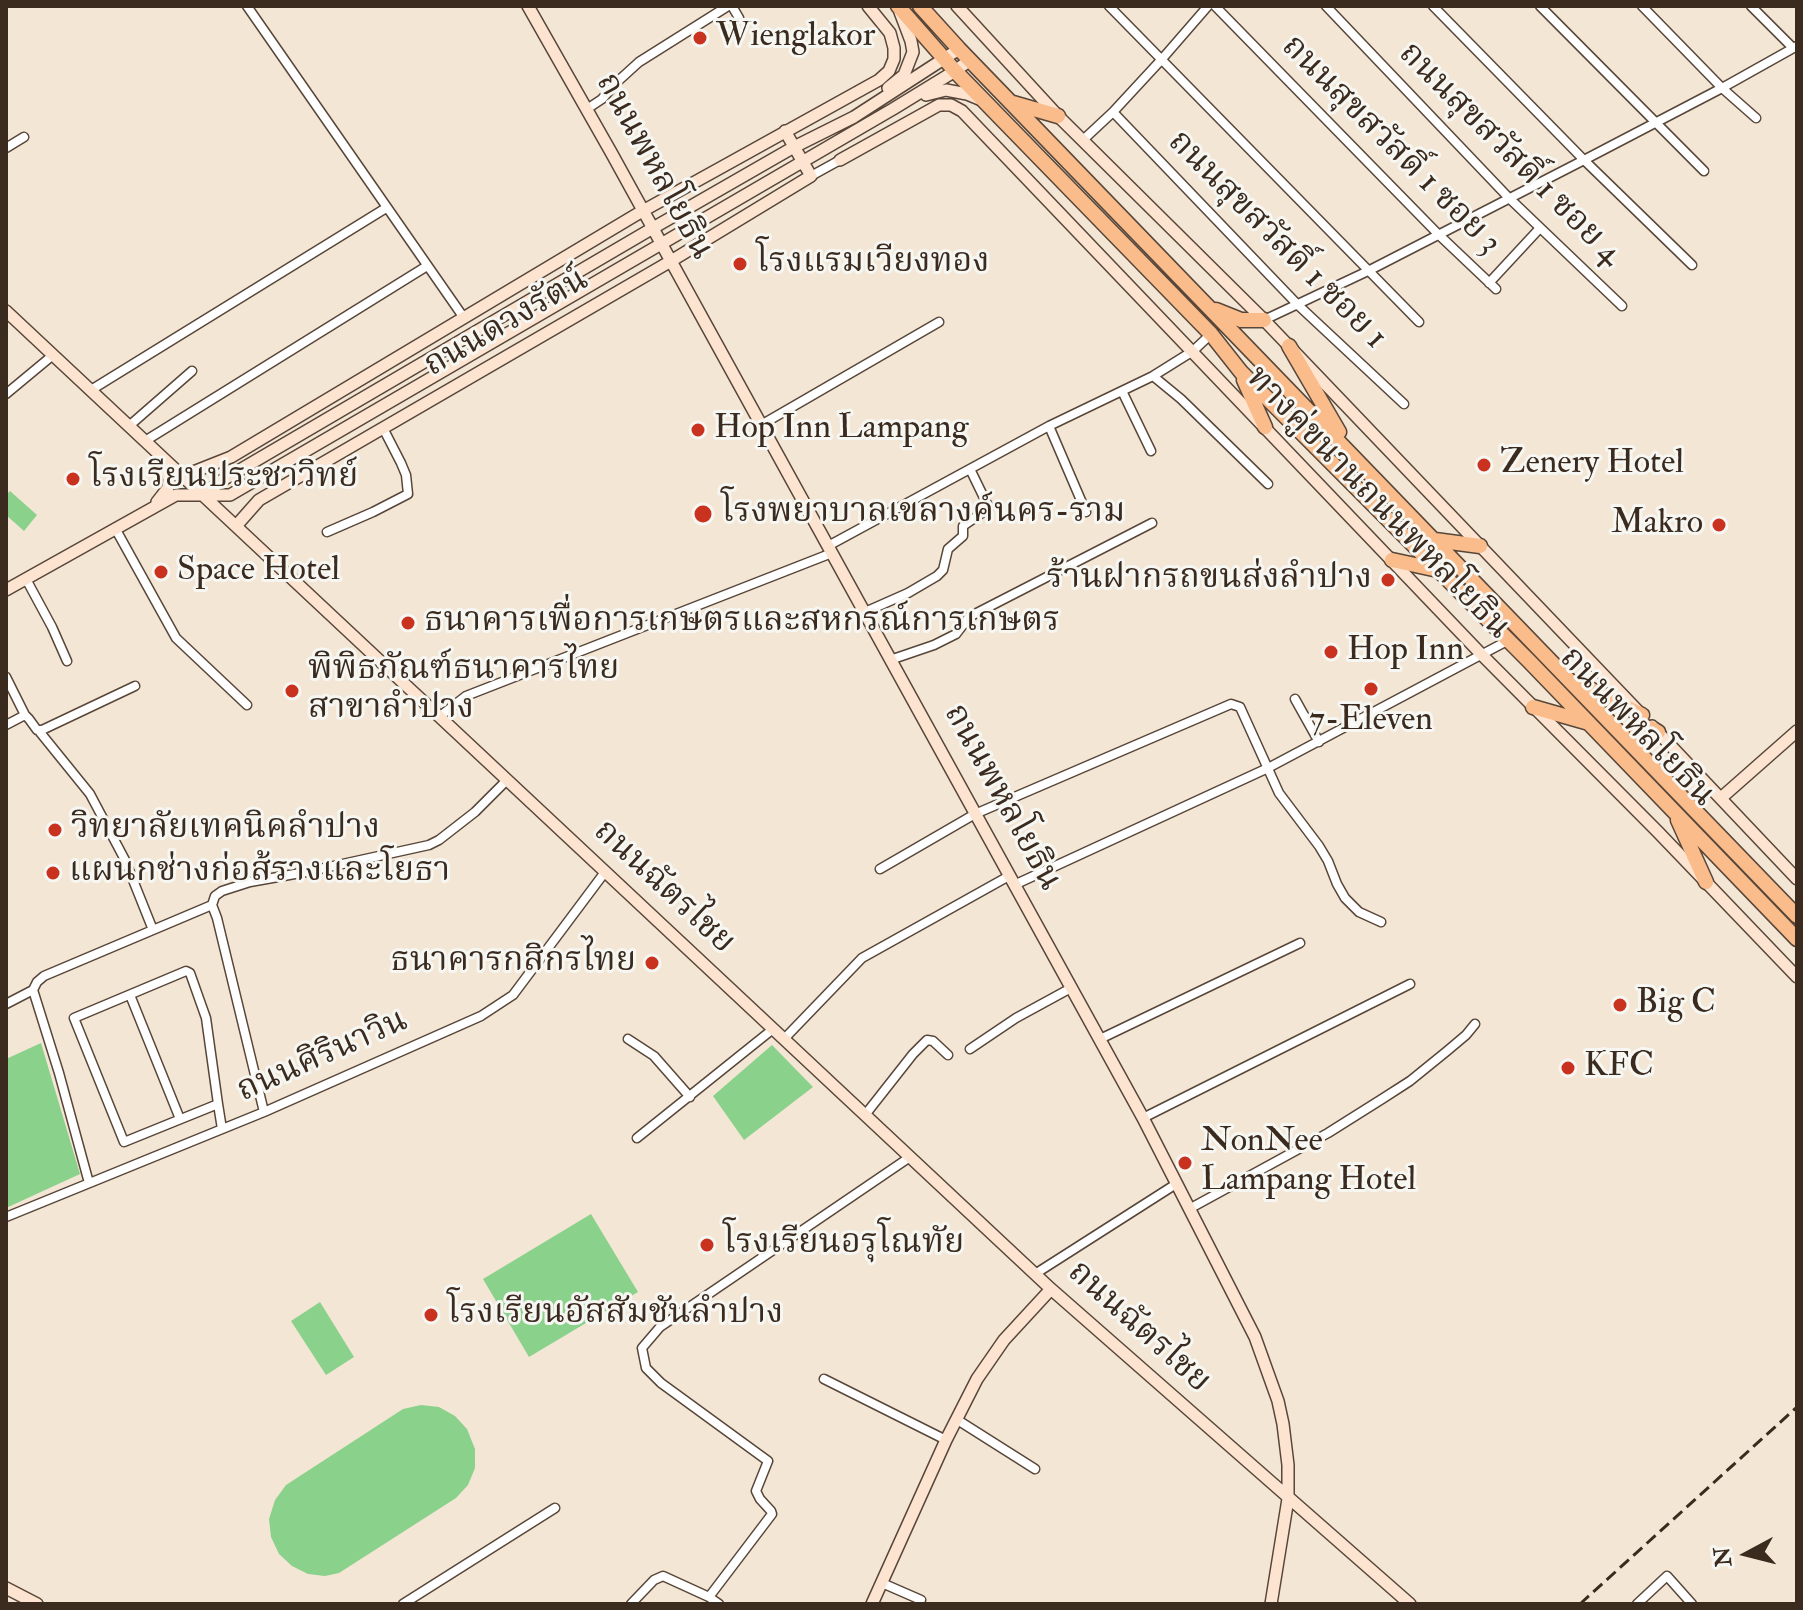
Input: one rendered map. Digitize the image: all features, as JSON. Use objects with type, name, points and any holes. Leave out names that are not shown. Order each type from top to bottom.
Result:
[{"type":"highway","name":"ถนนพหลโยธิน","points":[[898,6],[955,71],[1211,334],[1241,372],[1509,640],[1797,939]]},
{"type":"highway","name":"ถนนพหลโยธิน","points":[[920,6],[1797,916]]},
{"type":"highway","points":[[1012,103],[1058,116]]},
{"type":"highway","points":[[1211,308],[1241,320],[1264,320]]},
{"type":"highway","points":[[1289,346],[1349,451]]},
{"type":"highway","points":[[1241,372],[1265,427]]},
{"type":"highway","points":[[1435,540],[1480,546]]},
{"type":"highway","points":[[1392,560],[1438,570]]},
{"type":"highway","points":[[1509,640],[1520,628]]},
{"type":"highway","points":[[1569,679],[1642,715]]},
{"type":"highway","points":[[1536,711],[1589,723]]},
{"type":"highway","points":[[1640,752],[1637,733],[1644,728],[1658,732]]},
{"type":"highway","points":[[1674,811],[1706,882]]},
{"type":"main road","name":"ถนนพหลโยธิน","points":[[528,6],[1100,1039],[1255,1337],[1278,1401],[1288,1465],[1288,1499],[1271,1604]]},
{"type":"main road","points":[[183,476],[231,457],[643,211],[879,80],[889,71],[894,48],[890,33],[868,6]]},
{"type":"main road","points":[[854,117],[904,75],[909,64],[913,52],[911,41],[898,6]]},
{"type":"main road","name":"ทางคู่ขนานถนนพหลโยธิน","points":[[957,6],[1058,116],[1264,320],[1797,879]]},
{"type":"main road","points":[[203,495],[221,481],[653,228],[794,147],[854,117],[959,49]]},
{"type":"main road","points":[[6,590],[176,495],[230,495],[803,162],[970,60]]},
{"type":"main road","points":[[893,109],[934,91],[946,90],[967,94],[986,103]]},
{"type":"main road","name":"ทางคู่ขนานถนนพหลโยธิน","points":[[840,160],[927,109],[951,105],[962,111],[1482,655],[1797,977]]},
{"type":"main road","points":[[785,131],[811,176]]},
{"type":"main road","name":"ถนนดวงรัตน์","points":[[236,526],[259,500],[671,261],[811,176]]},
{"type":"main road","name":"ถนนฉัตรไชย","points":[[6,311],[1051,1289],[1288,1499]]},
{"type":"main road","points":[[422,344],[448,390]]},
{"type":"main road","points":[[154,506],[168,488],[167,468],[162,457]]},
{"type":"main road","points":[[1721,798],[1797,731]]},
{"type":"main road","points":[[872,1604],[977,1379],[1004,1340],[1051,1289]]},
{"type":"main road","points":[[1288,1499],[1410,1604]]},
{"type":"main road","points":[[6,1588],[37,1604]]},
{"type":"street","points":[[247,6],[464,318]]},
{"type":"street","points":[[587,109],[602,99],[639,62],[730,6],[739,18]]},
{"type":"street","points":[[1109,6],[1419,322]]},
{"type":"street","points":[[1083,140],[1113,112],[1208,6]]},
{"type":"street","name":"ถนนสุขสวัสดิ์ 1 ซอย 3","points":[[1215,6],[1492,286],[1540,228]]},
{"type":"street","name":"ถนนสุขสวัสดิ์ 1 ซอย 4","points":[[1326,6],[1508,197],[1622,306]]},
{"type":"street","points":[[1433,6],[1692,265]]},
{"type":"street","points":[[1540,6],[1704,171]]},
{"type":"street","points":[[1642,6],[1722,88],[1756,118]]},
{"type":"street","points":[[1264,320],[1368,271],[1584,160],[1795,47],[1751,6]]},
{"type":"street","name":"ถนนสุขสวัสดิ์ 1 ซอย 1","points":[[1113,112],[1298,305],[1404,404]]},
{"type":"street","points":[[6,148],[24,137]]},
{"type":"street","points":[[811,176],[840,160]]},
{"type":"street","points":[[91,390],[386,208]]},
{"type":"street","points":[[145,441],[427,266]]},
{"type":"street","points":[[761,425],[939,322]]},
{"type":"street","points":[[439,717],[466,696],[830,550],[1049,426],[1153,376],[1193,351],[1211,334]]},
{"type":"street","points":[[6,394],[53,355]]},
{"type":"street","points":[[129,426],[192,371]]},
{"type":"street","points":[[1153,376],[1181,399],[1268,484]]},
{"type":"street","points":[[1122,391],[1151,451]]},
{"type":"street","points":[[1049,426],[1086,512]]},
{"type":"street","points":[[327,532],[408,494],[406,475],[383,428]]},
{"type":"street","points":[[865,612],[937,576],[943,570],[948,549],[963,536],[963,526],[989,508],[970,469]]},
{"type":"street","points":[[890,660],[956,634],[969,617],[1152,523]]},
{"type":"street","points":[[115,528],[176,638],[247,705]]},
{"type":"street","points":[[26,579],[67,661]]},
{"type":"street","points":[[784,1039],[862,958],[1012,881],[1268,768],[1509,640]]},
{"type":"street","points":[[6,677],[25,715],[90,794],[125,860],[153,930]]},
{"type":"street","points":[[39,731],[135,686]]},
{"type":"street","points":[[1295,699],[1319,742]]},
{"type":"street","points":[[880,869],[975,814],[1231,704],[1240,707],[1279,793],[1328,861],[1345,898],[1359,912],[1381,922]]},
{"type":"street","points":[[6,725],[25,715]]},
{"type":"street","points":[[264,1112],[212,905],[215,896],[250,882],[429,845],[475,812],[507,780]]},
{"type":"street","name":"ถนนศิรินาวิน","points":[[6,1217],[264,1112],[481,1016],[513,995],[605,872]]},
{"type":"street","points":[[6,1004],[33,990],[44,976],[212,905]]},
{"type":"street","points":[[1100,1039],[1300,943]]},
{"type":"street","points":[[218,1104],[124,1142],[74,1018],[186,971],[190,973],[206,1018],[222,1129]]},
{"type":"street","points":[[1143,1118],[1410,984]]},
{"type":"street","points":[[970,1049],[1016,1018],[1071,988]]},
{"type":"street","points":[[33,990],[89,1183]]},
{"type":"street","points":[[130,995],[180,1119]]},
{"type":"street","points":[[1189,1209],[1328,1133],[1391,1093],[1447,1051],[1475,1024]]},
{"type":"street","points":[[637,1138],[773,1029]]},
{"type":"street","points":[[628,1039],[654,1056],[690,1097]]},
{"type":"street","points":[[865,1115],[928,1039],[948,1055]]},
{"type":"street","points":[[709,1597],[772,1514],[756,1491],[768,1461],[661,1383],[646,1368],[642,1348],[660,1327],[910,1157]]},
{"type":"street","points":[[1035,1274],[1176,1184]]},
{"type":"street","points":[[824,1379],[946,1440]]},
{"type":"street","points":[[956,1419],[1035,1469]]},
{"type":"street","points":[[403,1604],[555,1508]]},
{"type":"street","points":[[631,1604],[654,1580],[663,1576],[719,1604]]},
{"type":"street","points":[[1637,1604],[1667,1576],[1692,1604]]},
{"type":"street","points":[[882,1583],[921,1600]]},
{"type":"green space","points":[[10,491],[37,515],[24,531],[6,515],[6,495]]},
{"type":"green space","points":[[41,1043],[80,1174],[6,1208],[6,1059]]},
{"type":"green space","points":[[772,1045],[813,1087],[744,1140],[713,1096]]},
{"type":"green space","points":[[591,1214],[638,1292],[529,1357],[483,1279]]},
{"type":"green space","points":[[320,1302],[354,1357],[326,1375],[291,1321]]},
{"type":"green space","points":[[421,1405],[439,1407],[455,1416],[467,1429],[475,1449],[475,1468],[468,1485],[456,1498],[339,1573],[325,1576],[308,1574],[292,1566],[279,1554],[271,1537],[269,1519],[275,1500],[286,1485],[403,1409]]},
{"type":"railway","points":[[1580,1604],[1797,1407]]},
{"type":"place","name":"Wienglakor","points":[[700,38]]},
{"type":"place","name":"โรงแรมเวียงทอง","points":[[740,264]]},
{"type":"place","name":"Hop Inn Lampang","points":[[698,430]]},
{"type":"place","name":"Zenery Hotel","points":[[1484,465]]},
{"type":"place","name":"โรงเรียนประชาวิทย์","points":[[73,479]]},
{"type":"place","name":"โรงพยาบาลเขลางค์นคร-ราม","points":[[703,514]]},
{"type":"place","name":"Makro","points":[[1719,525]]},
{"type":"place","name":"Space Hotel","points":[[161,572]]},
{"type":"place","name":"ร้านฝากรถขนส่งลำปาง","points":[[1388,580]]},
{"type":"place","name":"ธนาคารเพื่อการเกษตรและสหกรณ์การเกษตร","points":[[408,623]]},
{"type":"place","name":"Hop Inn","points":[[1331,652]]},
{"type":"place","name":"7-Eleven","points":[[1371,689]]},
{"type":"place","name":"พิพิธภัณฑ์ธนาคารไทย สาขาลำปาง","points":[[292,691]]},
{"type":"place","name":"วิทยาลัยเทคนิคลำปาง","points":[[55,830]]},
{"type":"place","name":"แผนกช่างก่อส้รางและโยธา","points":[[53,873]]},
{"type":"place","name":"ธนาคารกสิกรไทย","points":[[652,963]]},
{"type":"place","name":"Big C","points":[[1620,1005]]},
{"type":"place","name":"KFC","points":[[1568,1068]]},
{"type":"place","name":"NonNee Lampang Hotel","points":[[1185,1163]]},
{"type":"place","name":"โรงเรียนอรุโณทัย","points":[[707,1245]]},
{"type":"place","name":"โรงเรียนอัสสัมชันลำปาง","points":[[431,1315]]}]
